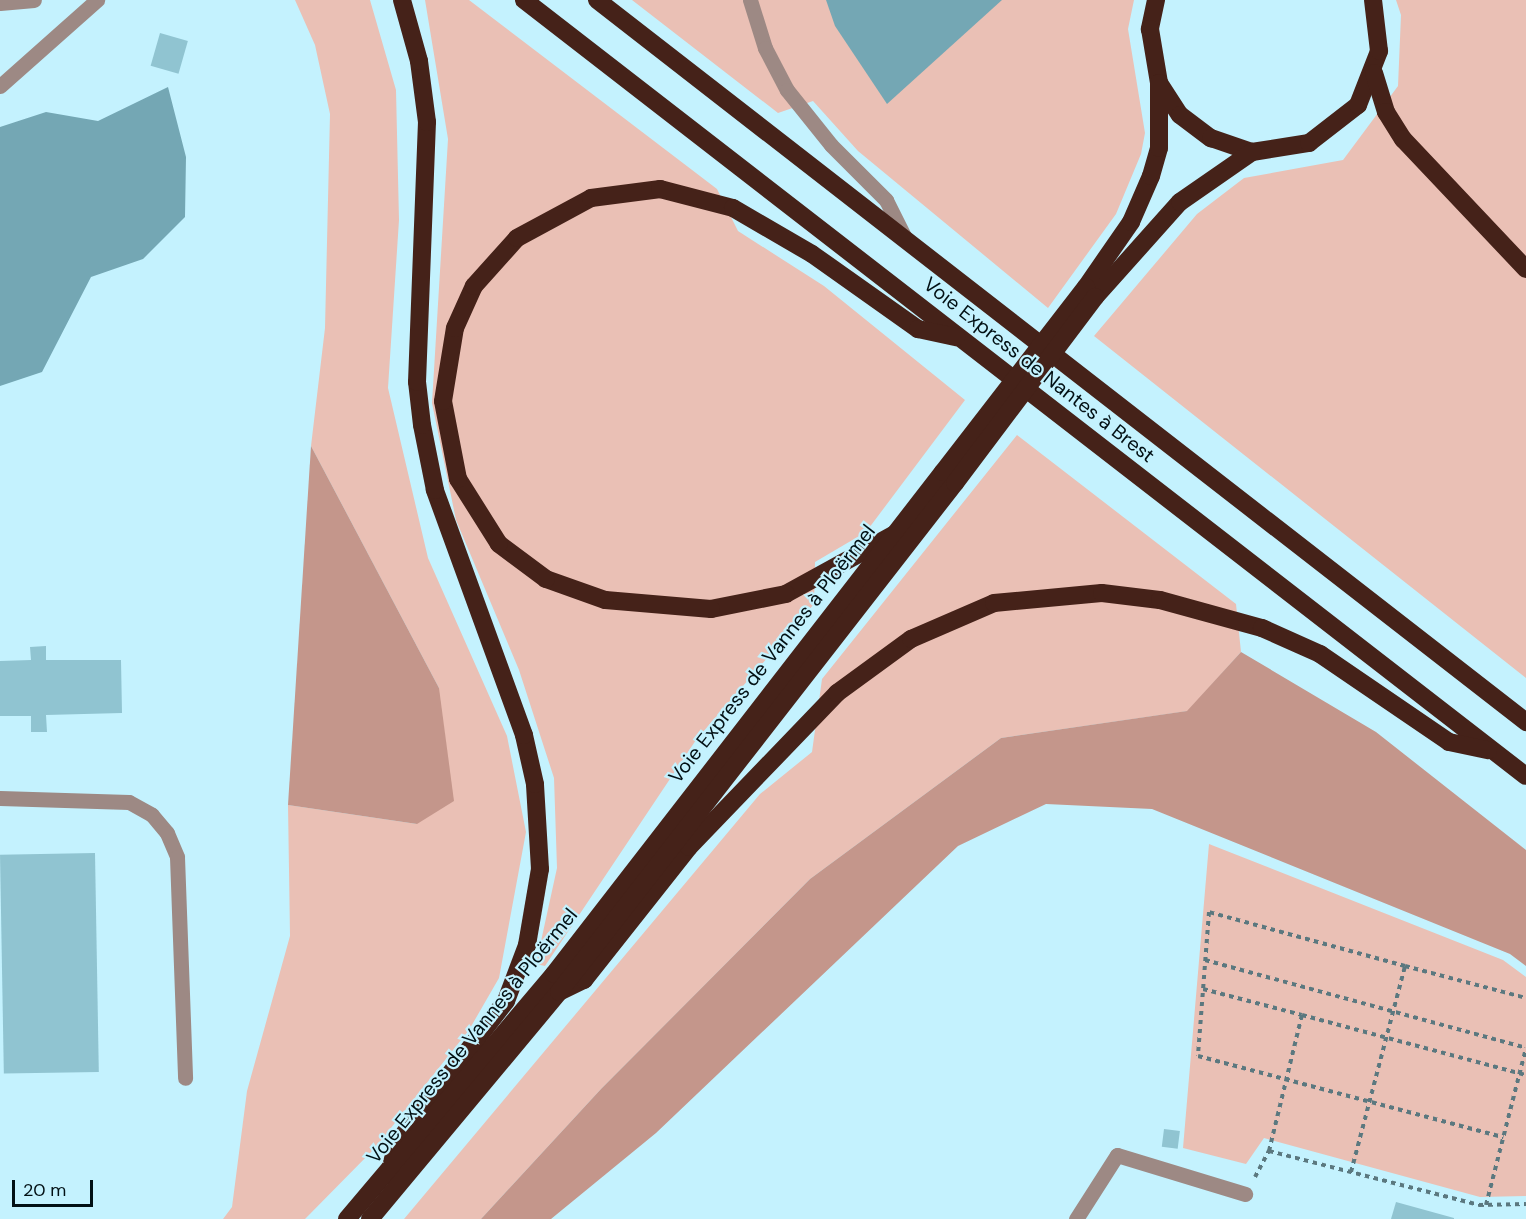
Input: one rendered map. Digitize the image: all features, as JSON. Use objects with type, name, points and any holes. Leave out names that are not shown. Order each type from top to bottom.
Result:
[{"type":"highway","points":[[389,1175],[398,1143],[506,1001],[527,945],[540,869],[535,784],[524,735],[435,490],[422,425],[417,382],[427,122],[419,61],[402,0]]},
{"type":"highway","name":"Voie Express de Nantes à Brest","points":[[524,0],[1526,776]]},
{"type":"highway","name":"Voie Express de Nantes à Brest","points":[[597,0],[1526,722]]},
{"type":"highway","points":[[1156,1],[1151,38],[1159,83],[1180,115],[1211,138],[1252,152],[1309,143],[1336,128],[1358,105],[1374,73],[1379,23],[1373,0]]},
{"type":"highway","points":[[1374,73],[1386,112],[1403,139],[1526,269]]},
{"type":"highway","name":"Voie Express de Vannes à Ploërmel","points":[[1091,292],[1131,222],[1152,176],[1159,147],[1159,83]]},
{"type":"highway","name":"Voie Express de Vannes à Ploërmel","points":[[370,1219],[559,992],[1091,292],[1180,202],[1252,152]]},
{"type":"highway","points":[[895,534],[786,594],[711,609],[605,600],[546,579],[499,544],[458,480],[443,401],[455,328],[474,286],[517,238],[591,198],[660,189],[733,208],[812,254],[918,329],[960,338]]},
{"type":"highway","name":"Voie Express de Vannes à Ploërmel","points":[[347,1219],[389,1175],[554,974],[895,534],[949,478]]},
{"type":"highway","points":[[559,992],[584,980],[689,847],[837,693],[911,639],[994,603],[1102,593],[1160,600],[1262,628],[1320,654],[1449,742],[1493,750]]},
{"type":"lane","points":[[0,3],[34,0]]},
{"type":"lane","points":[[0,86],[98,0]]},
{"type":"lane","points":[[750,0],[765,48],[787,90],[831,145],[886,200],[906,240]]},
{"type":"lane","points":[[0,798],[129,802],[152,815],[166,833],[177,857],[185,1078]]},
{"type":"lane","points":[[1076,1219],[1118,1155],[1245,1194]]},
{"type":"path","points":[[1503,1137],[1198,1056],[1209,912],[1526,998]]},
{"type":"path","points":[[1205,960],[1526,1048],[1486,1205]]},
{"type":"path","points":[[1351,1172],[1405,966]]},
{"type":"path","points":[[1203,989],[1526,1075]]},
{"type":"path","points":[[1245,1194],[1269,1151],[1302,1015]]},
{"type":"path","points":[[1269,1151],[1486,1205],[1526,1204]]},
{"type":"shaded area","points":[[295,0],[370,0],[396,90],[399,220],[388,388],[428,558],[507,736],[526,832],[499,978],[469,1030],[375,1148],[305,1219],[223,1219],[232,1207],[247,1091],[290,936],[288,805],[417,824],[439,688],[311,446],[325,328],[330,114],[315,45]]},
{"type":"shaded area","points":[[425,0],[469,0],[717,189],[738,231],[824,286],[965,400],[866,532],[815,562],[814,604],[696,740],[545,966],[536,964],[557,868],[554,778],[519,670],[456,520],[432,403],[448,139]]},
{"type":"shaded area","points":[[632,0],[1134,0],[1128,29],[1145,133],[1141,154],[1116,214],[1048,308],[858,151],[813,101],[778,113]]},
{"type":"shaded area","points":[[1396,0],[1526,0],[1526,678],[1094,336],[1197,214],[1244,178],[1343,160],[1398,86],[1401,15]]},
{"type":"shaded area","points":[[1017,435],[1236,604],[1241,652],[1188,711],[1001,738],[810,879],[601,1089],[481,1219],[404,1219],[760,794],[812,752],[822,679]]},
{"type":"shaded area","points":[[311,446],[439,688],[454,801],[417,824],[288,805]]},
{"type":"shaded area","points":[[1241,652],[1376,732],[1526,850],[1526,966],[1510,954],[1152,809],[1046,804],[958,846],[656,1133],[551,1219],[481,1219],[601,1089],[810,879],[1001,738],[1187,711]]},
{"type":"shaded area","points":[[1209,844],[1503,960],[1526,977],[1526,1196],[1480,1197],[1264,1138],[1246,1164],[1183,1148]]},
{"type":"water","points":[[826,0],[1002,0],[887,104],[835,26]]},
{"type":"water","points":[[168,87],[186,157],[185,217],[143,259],[91,277],[42,372],[0,386],[0,127],[46,112],[98,121]]},
{"type":"building","points":[[160,33],[188,41],[179,74],[151,66]]},
{"type":"building","points":[[46,646],[46,660],[121,660],[122,713],[46,715],[47,732],[31,732],[31,716],[0,716],[0,661],[31,660],[30,647]]},
{"type":"building","points":[[95,853],[99,1072],[4,1074],[0,855]]},
{"type":"building","points":[[1164,1129],[1180,1131],[1178,1149],[1162,1147]]},
{"type":"building","points":[[1396,1202],[1454,1218],[1454,1219],[1391,1219]]}]
